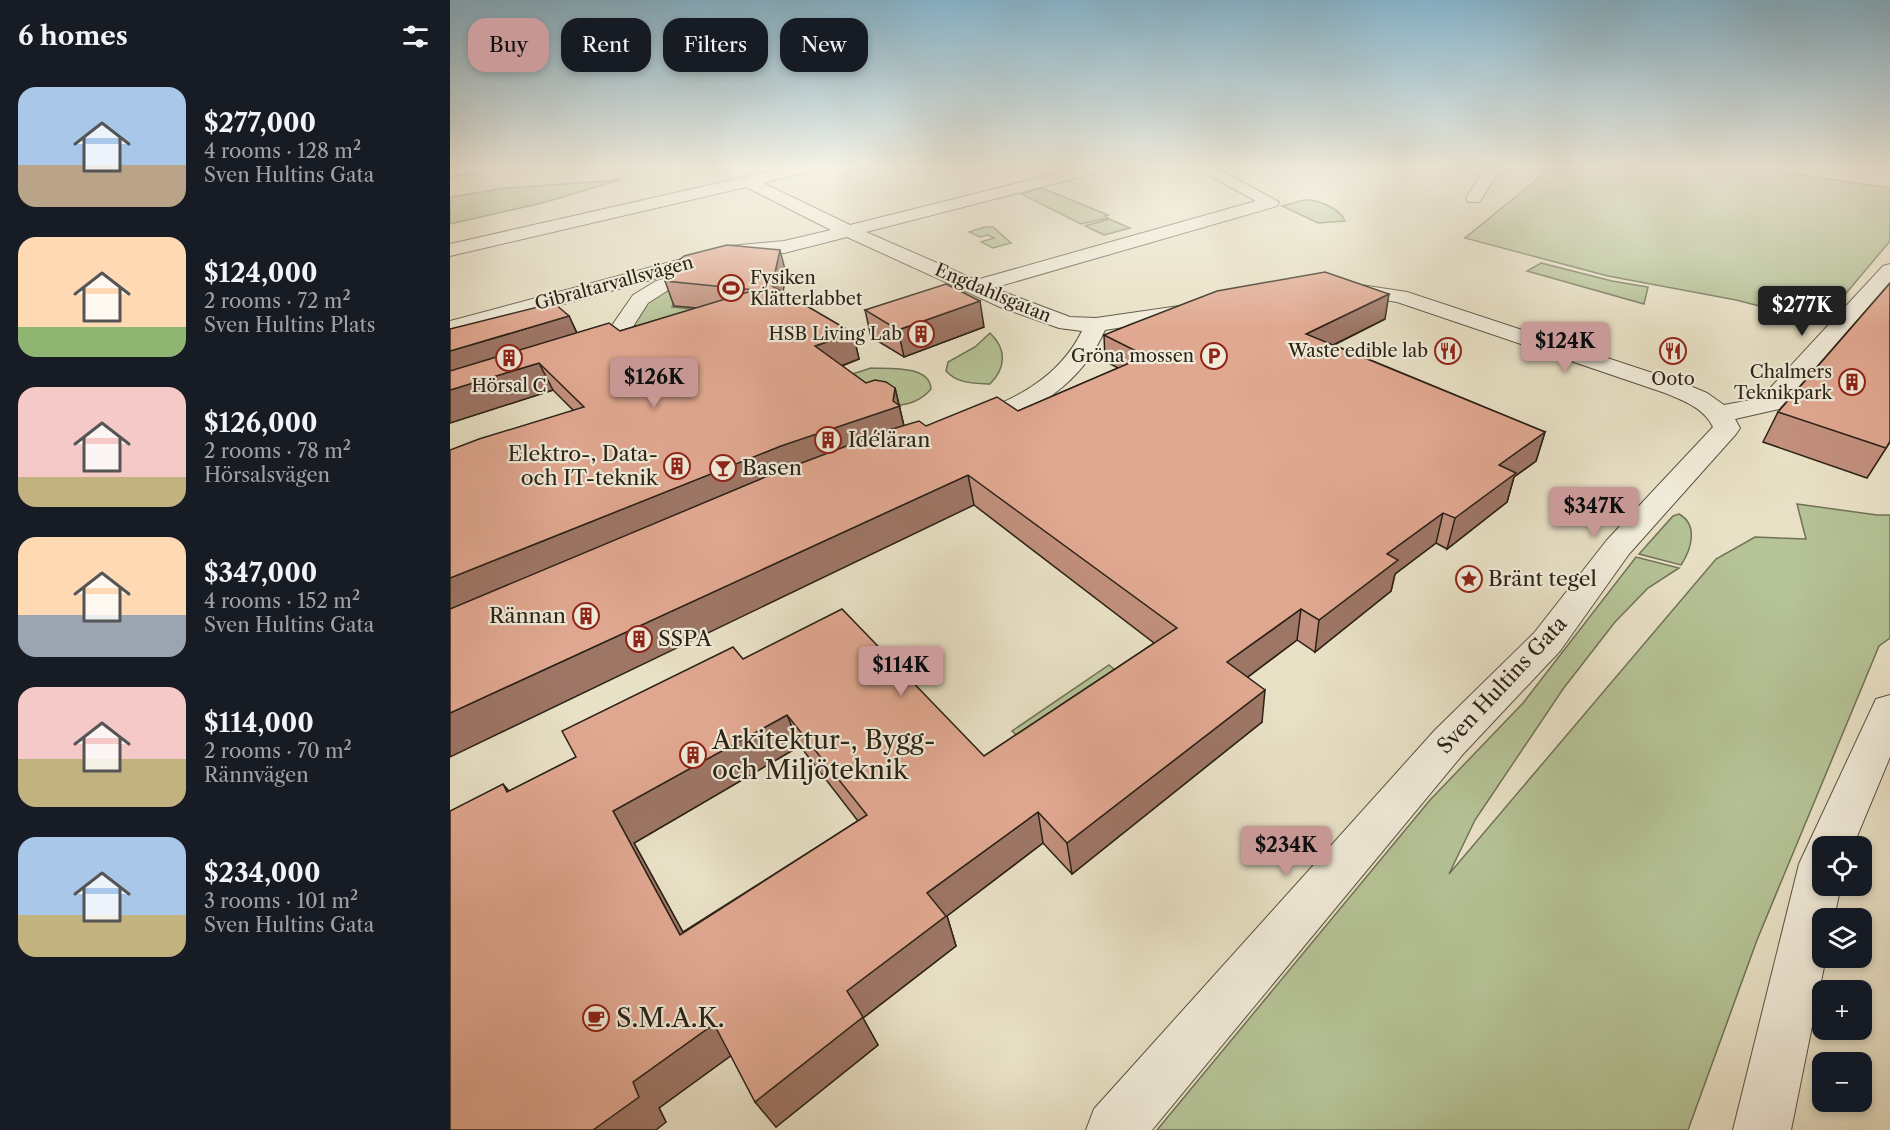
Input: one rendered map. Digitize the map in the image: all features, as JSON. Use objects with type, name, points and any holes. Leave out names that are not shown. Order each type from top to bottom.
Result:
[{"type":"street","points":[[450,250],[579,221]]},
{"type":"street","name":"Engdahlsgatan","points":[[828,221],[1037,314],[1067,323],[1096,326],[1201,308]]},
{"type":"street","name":"Gibraltarvallsvägen","points":[[450,328],[730,252],[784,247],[894,221]]},
{"type":"street","points":[[974,287],[1206,221]]},
{"type":"street","points":[[560,360],[612,342],[640,299],[663,285],[759,258],[784,247]]},
{"type":"street","points":[[1311,288],[1385,292],[1430,305],[1674,388],[1707,401],[1719,414],[1770,404],[1890,270]]},
{"type":"street","points":[[945,432],[995,416],[1039,396],[1065,376],[1082,355],[1096,326]]},
{"type":"street","name":"Sven Hultins Gata","points":[[1115,1130],[1344,860],[1449,742],[1547,642],[1618,547],[1659,500],[1725,433],[1727,428],[1719,414]]},
{"type":"street","points":[[1834,836],[1890,710]]},
{"type":"street","points":[[1762,1130],[1815,896]]},
{"type":"green space","points":[[450,221],[464,221],[450,224]]},
{"type":"green space","points":[[1074,221],[1096,221],[1081,224]]},
{"type":"green space","points":[[1103,221],[1113,221],[1130,228],[1104,235],[1085,226]]},
{"type":"green space","points":[[1313,221],[1345,221],[1318,223]]},
{"type":"green space","points":[[1486,221],[1890,221],[1890,241],[1822,322],[1736,300],[1608,276],[1465,238]]},
{"type":"green space","points":[[993,227],[1011,243],[993,248],[981,242],[994,238],[988,235],[980,237],[969,232]]},
{"type":"green space","points":[[1541,263],[1612,281],[1648,287],[1644,304],[1527,271]]},
{"type":"green space","points":[[682,283],[672,307],[729,313],[642,327],[633,325],[646,300]]},
{"type":"green space","points":[[990,333],[996,339],[1002,352],[1002,365],[990,384],[961,381],[946,371],[948,362],[975,347]]},
{"type":"green space","points":[[871,368],[916,372],[929,381],[931,389],[913,402],[891,406],[846,376]]},
{"type":"green space","points":[[1797,504],[1890,515],[1890,638],[1879,646],[1757,940],[1688,1130],[1157,1130],[1430,800],[1523,703],[1636,557],[1679,568],[1648,588],[1615,622],[1563,689],[1475,820],[1449,874],[1716,559],[1755,537],[1806,539]]},
{"type":"green space","points":[[1679,514],[1689,524],[1691,531],[1688,552],[1681,565],[1639,554],[1673,516]]},
{"type":"green space","points":[[1109,665],[1132,684],[1034,751],[1012,731]]},
{"type":"building","points":[[727,245],[780,250],[772,286],[853,333],[815,346],[866,383],[875,380],[886,382],[895,388],[893,401],[900,406],[781,446],[450,578],[450,450],[584,407],[539,363],[450,390],[450,371],[609,323],[620,331],[755,290],[665,281],[673,265],[684,256]]},
{"type":"building","name":"Arkitektur-, Bygg- och Miljöteknik","points":[[1325,272],[1389,294],[1306,334],[1545,432],[1499,465],[1516,473],[1455,518],[1443,513],[1387,554],[1398,560],[1319,620],[1301,609],[1227,662],[1265,690],[1067,843],[1038,812],[927,893],[946,916],[847,991],[863,1017],[755,1102],[714,1024],[633,1082],[639,1097],[593,1130],[450,1130],[450,811],[503,784],[507,792],[576,757],[562,731],[733,647],[743,659],[842,609],[984,756],[1177,628],[968,475],[450,713],[450,609],[775,473],[889,430],[919,421],[926,426],[997,397],[1018,411],[1146,356],[1104,335],[1217,291]],"holes":[[[787,715],[867,815],[680,935],[613,811]]]},
{"type":"building","name":"Chalmers Teknikpark","points":[[1890,283],[1890,441],[1886,448],[1778,412]]},
{"type":"building","points":[[946,284],[980,301],[898,330],[865,310]]},
{"type":"building","points":[[554,303],[569,316],[450,351],[450,329]]},
{"type":"place","name":"Fysiken Klätterlabbet","points":[[731,288]]},
{"type":"place","name":"HSB Living Lab","points":[[921,334]]},
{"type":"place","name":"Waste edible lab","points":[[1448,351]]},
{"type":"place","name":"Ooto","points":[[1673,351]]},
{"type":"place","name":"Gröna mossen","points":[[1214,356]]},
{"type":"place","name":"Hörsal C","points":[[509,358]]},
{"type":"place","name":"Chalmers Teknikpark","points":[[1852,382]]},
{"type":"place","name":"Idéläran","points":[[828,440]]},
{"type":"place","name":"Elektro-, Data- och IT-teknik","points":[[677,466]]},
{"type":"place","name":"Basen","points":[[723,468]]},
{"type":"place","name":"Bränt tegel","points":[[1469,579]]},
{"type":"place","name":"Rännan","points":[[586,616]]},
{"type":"place","name":"SSPA","points":[[639,639]]},
{"type":"place","name":"Arkitektur-, Bygg- och Miljöteknik","points":[[693,755]]},
{"type":"place","name":"S.M.A.K.","points":[[596,1018]]}]
